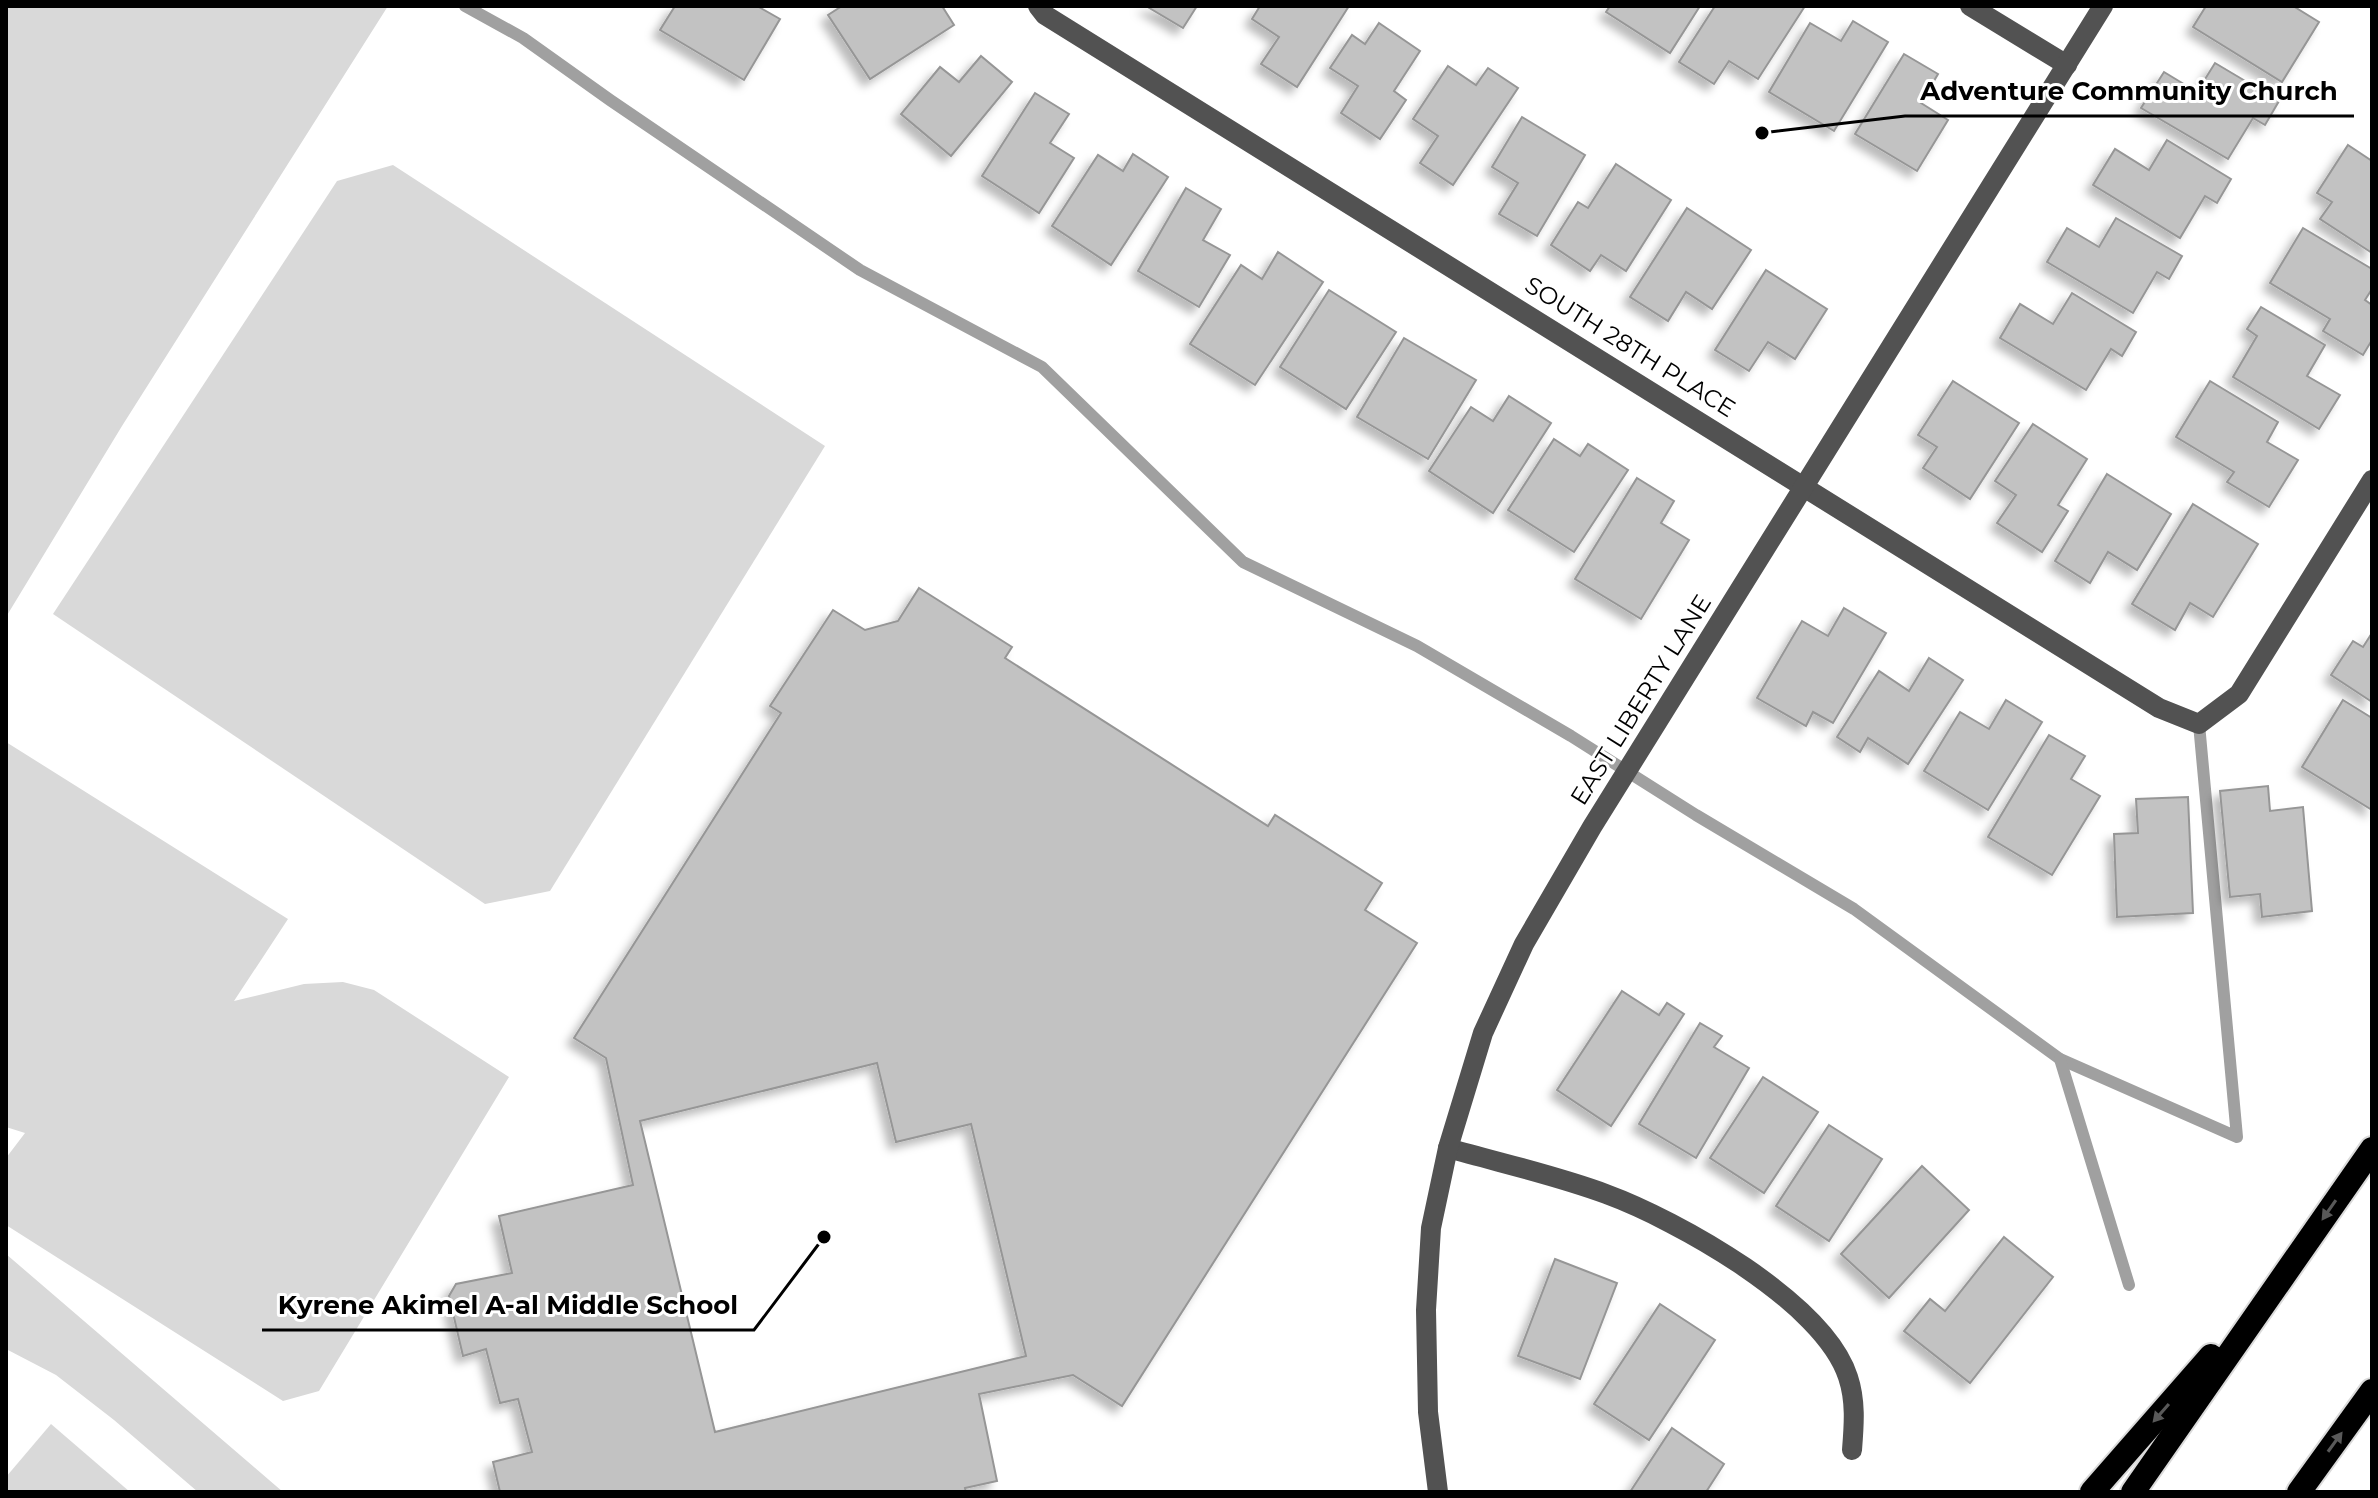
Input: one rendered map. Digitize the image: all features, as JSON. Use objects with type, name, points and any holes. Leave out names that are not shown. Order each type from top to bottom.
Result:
[{"type":"highway","points":[[2133,1492],[2372,1149]]},
{"type":"highway","points":[[2092,1492],[2286,1270]]},
{"type":"highway","points":[[2299,1492],[2372,1391]]},
{"type":"street","name":"SOUTH 28TH PLACE","points":[[1038,6],[1045,15],[2159,708],[2199,724],[2239,694],[2372,480]]},
{"type":"street","points":[[1970,6],[2067,65]]},
{"type":"street","name":"EAST LIBERTY LANE","points":[[1438,1492],[1428,1412],[1426,1310],[1431,1228],[1448,1148],[1483,1033],[1524,944],[1592,827],[2103,6]]},
{"type":"street","points":[[1448,1148],[1606,1194],[1747,1267],[1829,1342],[1848,1376],[1854,1412],[1852,1450]]},
{"type":"shaded area","points":[[6,6],[388,6],[122,426],[6,617]]},
{"type":"shaded area","points":[[393,165],[825,446],[550,891],[485,904],[53,614],[337,181]]},
{"type":"shaded area","points":[[6,742],[288,919],[234,1001],[304,984],[343,982],[374,990],[509,1077],[319,1391],[283,1401],[6,1225],[6,1158],[25,1133],[6,1127]]},
{"type":"shaded area","points":[[6,1254],[283,1492],[198,1492],[56,1375],[6,1349]]},
{"type":"shaded area","points":[[51,1424],[130,1492],[6,1492],[6,1477]]},
{"type":"building","points":[[675,6],[757,6],[780,19],[744,80],[660,30]]},
{"type":"building","points":[[842,6],[942,6],[954,25],[870,79],[828,15]]},
{"type":"building","points":[[1146,6],[1197,6],[1183,28]]},
{"type":"building","points":[[1260,6],[1349,6],[1297,87],[1261,64],[1279,37],[1252,19]]},
{"type":"building","points":[[1610,6],[1700,6],[1670,53],[1606,12]]},
{"type":"building","points":[[1715,6],[1805,6],[1758,79],[1729,61],[1714,84],[1679,62]]},
{"type":"building","points":[[2206,6],[2293,6],[2319,22],[2282,82],[2193,27]]},
{"type":"building","points":[[1853,21],[1888,42],[1834,131],[1769,92],[1810,23],[1841,41]]},
{"type":"building","points":[[1379,23],[1420,51],[1394,91],[1406,100],[1380,139],[1341,113],[1358,86],[1330,68],[1352,35],[1365,44]]},
{"type":"building","points":[[1904,54],[1938,74],[1921,103],[1948,120],[1917,171],[1855,134]]},
{"type":"building","points":[[981,56],[1012,82],[951,156],[901,114],[940,67],[959,82]]},
{"type":"building","points":[[2215,63],[2279,101],[2265,125],[2253,118],[2228,159],[2141,108],[2164,72],[2197,92]]},
{"type":"building","points":[[1448,66],[1476,85],[1488,68],[1518,88],[1453,185],[1420,163],[1438,136],[1413,119]]},
{"type":"building","points":[[1035,93],[1069,114],[1050,143],[1074,158],[1039,213],[982,176]]},
{"type":"building","points":[[1522,117],[1585,155],[1537,236],[1499,214],[1518,183],[1492,167]]},
{"type":"building","points":[[2167,140],[2231,179],[2217,203],[2205,196],[2180,238],[2093,185],[2115,149],[2149,170]]},
{"type":"building","points":[[2348,145],[2372,161],[2372,253],[2320,219],[2332,202],[2317,193]]},
{"type":"building","points":[[1133,154],[1168,177],[1111,265],[1052,226],[1098,155],[1123,171]]},
{"type":"building","points":[[1616,164],[1671,200],[1626,271],[1601,255],[1590,271],[1551,245],[1578,202],[1588,208]]},
{"type":"building","points":[[1186,188],[1221,209],[1203,240],[1230,255],[1199,307],[1138,271]]},
{"type":"building","points":[[1687,208],[1751,250],[1712,309],[1686,292],[1668,321],[1630,297]]},
{"type":"building","points":[[2116,218],[2182,256],[2169,279],[2157,272],[2133,313],[2047,262],[2067,228],[2099,247]]},
{"type":"building","points":[[2303,228],[2372,269],[2372,289],[2365,300],[2372,305],[2372,340],[2363,355],[2323,331],[2330,319],[2270,283]]},
{"type":"building","points":[[1278,252],[1323,282],[1255,385],[1190,344],[1241,265],[1262,279]]},
{"type":"building","points":[[1766,270],[1827,309],[1795,359],[1768,342],[1749,371],[1715,350]]},
{"type":"building","points":[[1329,290],[1396,332],[1346,409],[1280,367]]},
{"type":"building","points":[[2072,293],[2136,332],[2122,356],[2111,349],[2086,390],[2000,338],[2020,304],[2053,324]]},
{"type":"building","points":[[2261,307],[2325,345],[2307,376],[2340,395],[2319,429],[2233,377],[2257,336],[2247,329]]},
{"type":"building","points":[[1404,338],[1476,380],[1428,459],[1357,417]]},
{"type":"building","points":[[1953,381],[2019,423],[1970,499],[1923,468],[1937,447],[1918,435]]},
{"type":"building","points":[[2210,381],[2278,422],[2267,442],[2298,460],[2269,507],[2227,482],[2234,472],[2176,437]]},
{"type":"building","points":[[1509,396],[1551,423],[1493,513],[1429,471],[1471,407],[1493,421]]},
{"type":"building","points":[[2033,424],[2087,459],[2058,505],[2068,511],[2042,552],[1997,523],[2016,495],[1995,481]]},
{"type":"building","points":[[1554,439],[1580,456],[1588,444],[1628,470],[1574,552],[1508,510]]},
{"type":"building","points":[[2107,474],[2171,514],[2137,570],[2108,552],[2090,583],[2055,561]]},
{"type":"building","points":[[1637,478],[1674,501],[1661,523],[1689,540],[1641,619],[1575,579]]},
{"type":"building","points":[[2193,504],[2258,544],[2213,617],[2190,603],[2175,630],[2132,604]]},
{"type":"building","points":[[919,588],[1012,647],[1005,658],[1268,826],[1275,815],[1382,883],[1365,910],[1417,943],[1122,1406],[1073,1375],[979,1394],[997,1481],[965,1488],[966,1492],[500,1492],[493,1462],[532,1452],[518,1399],[500,1403],[486,1349],[463,1356],[449,1296],[456,1284],[512,1273],[499,1216],[633,1185],[606,1058],[574,1038],[781,713],[770,706],[833,610],[865,630],[898,621]],"holes":[[[877,1063],[896,1142],[971,1124],[1026,1356],[715,1432],[640,1121]]]},
{"type":"building","points":[[1844,608],[1886,633],[1833,723],[1813,712],[1806,726],[1757,698],[1802,621],[1828,636]]},
{"type":"building","points":[[2372,633],[2372,702],[2331,675],[2353,641],[2363,647]]},
{"type":"building","points":[[1929,658],[1963,680],[1908,764],[1868,738],[1860,752],[1837,737],[1879,671],[1909,691]]},
{"type":"building","points":[[2006,700],[2042,722],[1988,810],[1924,771],[1960,712],[1989,729]]},
{"type":"building","points":[[2343,700],[2372,718],[2372,810],[2302,767]]},
{"type":"building","points":[[2049,735],[2085,756],[2071,779],[2100,796],[2052,875],[1988,837]]},
{"type":"building","points":[[2268,786],[2270,811],[2303,807],[2312,911],[2262,917],[2260,894],[2230,897],[2220,791]]},
{"type":"building","points":[[2188,797],[2193,913],[2117,917],[2114,834],[2138,833],[2136,799]]},
{"type":"building","points":[[1622,991],[1659,1015],[1667,1003],[1684,1014],[1611,1126],[1557,1090]]},
{"type":"building","points":[[1700,1023],[1722,1036],[1714,1047],[1749,1068],[1696,1158],[1639,1124]]},
{"type":"building","points":[[1763,1077],[1818,1112],[1764,1193],[1710,1158]]},
{"type":"building","points":[[1829,1125],[1882,1159],[1829,1241],[1776,1206]]},
{"type":"building","points":[[1922,1166],[1969,1210],[1889,1298],[1841,1254]]},
{"type":"building","points":[[2004,1237],[2053,1277],[1970,1383],[1904,1331],[1930,1299],[1945,1311]]},
{"type":"building","points":[[1555,1259],[1617,1283],[1580,1379],[1518,1356]]},
{"type":"building","points":[[1660,1304],[1715,1340],[1649,1440],[1594,1404]]},
{"type":"building","points":[[1672,1428],[1724,1464],[1706,1492],[1630,1492]]},
{"type":"waterway","points":[[465,6],[523,38],[860,270],[1042,367],[1243,562],[1417,646],[1571,736],[1854,909],[2060,1059],[2237,1137],[2199,724]]},
{"type":"waterway","points":[[2060,1059],[2129,1285]]},
{"type":"place","name":"Adventure Community Church","points":[[1762,133]]},
{"type":"place","name":"Kyrene Akimel A-al Middle School","points":[[824,1237]]}]
